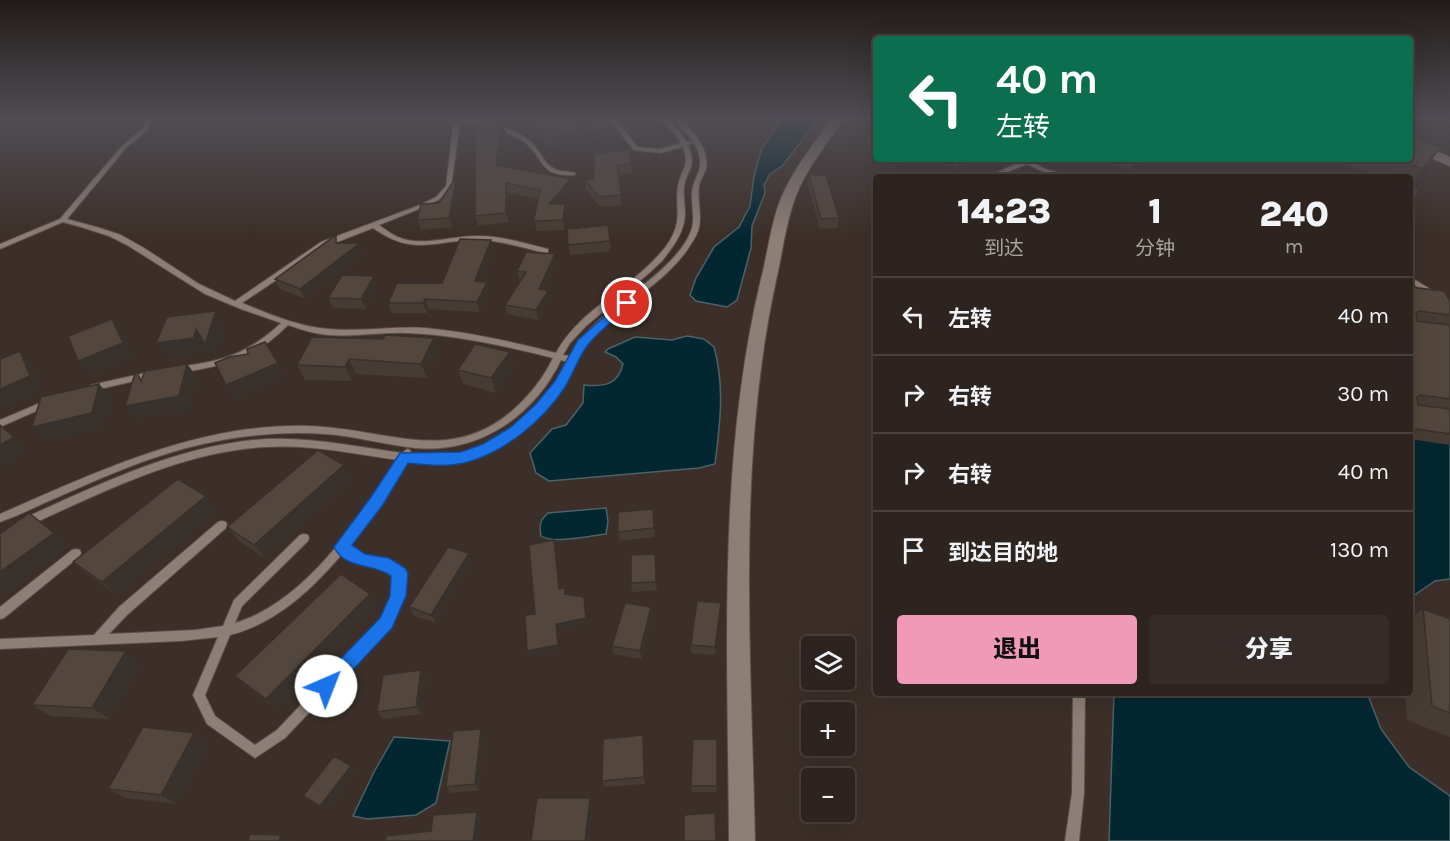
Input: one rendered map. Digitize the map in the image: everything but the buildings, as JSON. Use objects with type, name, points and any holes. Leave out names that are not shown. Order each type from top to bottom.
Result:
[{"type":"street","points":[[742,841],[738,564],[744,432],[762,309],[788,198],[811,158]]},
{"type":"lane","points":[[0,247],[62,220],[114,158]]},
{"type":"lane","points":[[237,303],[324,244],[438,198],[449,187],[452,158]]},
{"type":"lane","points":[[540,158],[554,171],[573,174]]},
{"type":"lane","points":[[0,519],[128,463],[228,436],[271,431],[332,431],[437,447],[485,434],[525,404],[546,380],[569,338],[667,250],[678,232],[681,217],[681,184],[689,166],[688,158]]},
{"type":"lane","points":[[11,529],[133,476],[179,460],[222,450],[265,443],[322,445],[431,460],[462,458],[488,447],[516,431],[541,408],[560,384],[583,343],[610,317],[662,274],[693,234],[697,218],[694,198],[696,185],[704,166],[702,158]]},
{"type":"lane","points":[[996,174],[1022,162]]},
{"type":"lane","points":[[1029,162],[1043,170],[1060,174]]},
{"type":"lane","points":[[62,220],[88,226],[120,238],[209,292],[309,329],[332,333],[405,330],[450,333],[572,360]]},
{"type":"lane","points":[[374,225],[387,237],[404,242],[428,244],[478,237],[508,241],[545,251]]},
{"type":"lane","points":[[1413,281],[1450,305]]},
{"type":"lane","points":[[172,372],[228,363],[256,349],[287,322]]},
{"type":"lane","points":[[83,390],[150,376]]},
{"type":"lane","points":[[0,424],[61,397]]},
{"type":"lane","points":[[0,644],[193,635],[248,624],[283,604],[312,579],[342,547],[376,502],[413,444]]},
{"type":"lane","points":[[97,639],[123,610],[222,525]]},
{"type":"lane","points":[[304,538],[238,603],[199,695],[211,720],[255,752],[281,734],[386,623],[398,596],[400,573],[389,565],[361,560],[342,547]]},
{"type":"lane","points":[[0,614],[76,554]]},
{"type":"lane","points":[[1072,841],[1078,793],[1079,696]]},
{"type":"water","points":[[759,158],[788,158],[782,166],[770,174],[764,185],[765,193],[752,226],[751,248],[737,300],[727,307],[696,301],[690,295],[696,278],[714,247],[739,227],[750,206]]},
{"type":"water","points":[[687,336],[704,339],[714,347],[720,377],[715,464],[699,468],[549,481],[536,473],[530,453],[552,429],[566,425],[583,403],[584,385],[604,385],[614,380],[621,371],[623,364],[616,357],[605,352],[608,349],[635,337],[672,340]]},
{"type":"water","points":[[1413,426],[1450,432],[1450,579],[1435,581],[1413,596]]},
{"type":"water","points":[[606,508],[608,521],[606,534],[563,539],[541,536],[541,523],[548,513]]},
{"type":"water","points":[[1114,696],[1368,696],[1381,729],[1409,767],[1450,796],[1450,841],[1109,841]]},
{"type":"water","points":[[394,737],[450,741],[436,803],[416,815],[367,819],[353,816],[374,772]]},
{"type":"route","points":[[326,686],[386,623],[398,596],[400,573],[389,565],[361,560],[342,547],[376,502],[405,457],[431,460],[462,458],[516,431],[541,408],[560,384],[583,343],[627,303]]}]
